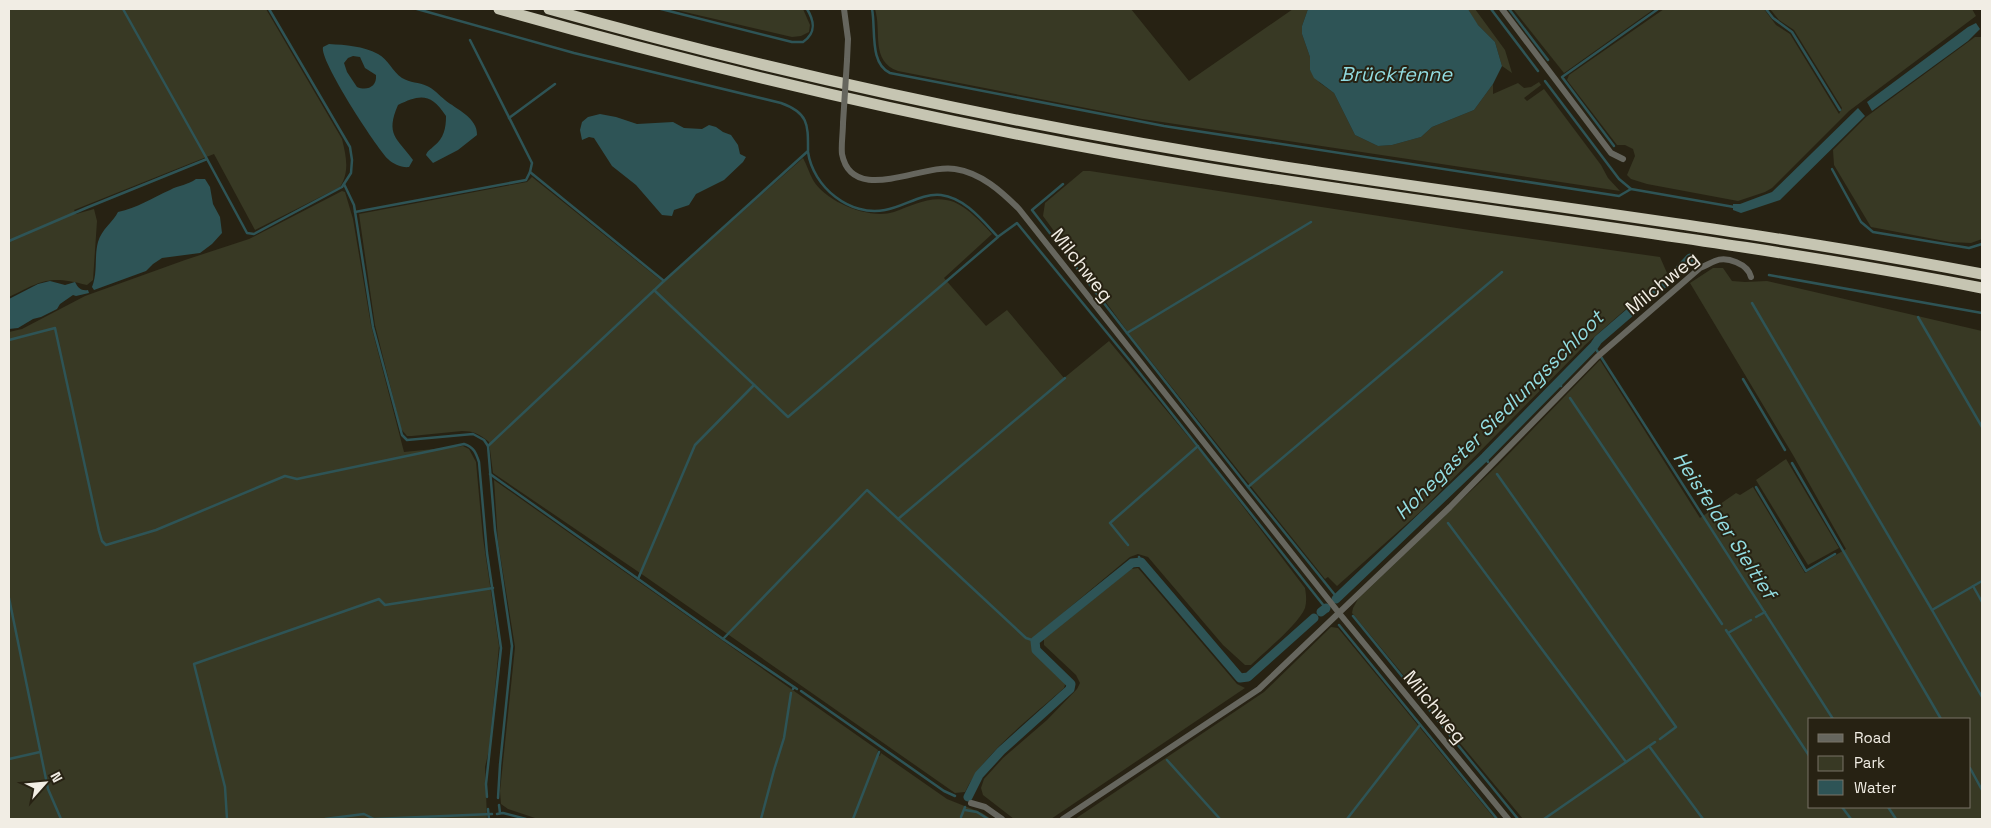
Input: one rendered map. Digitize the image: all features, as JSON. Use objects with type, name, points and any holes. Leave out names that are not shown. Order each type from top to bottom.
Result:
[{"type":"highway","points":[[499,9],[629,45],[823,93],[1092,148],[1310,184],[1761,249],[1982,288]]},
{"type":"highway","points":[[549,9],[851,85],[1089,134],[1272,165],[1759,235],[1982,274]]},
{"type":"street","name":"Milchweg","points":[[844,9],[848,38],[842,154],[847,166],[855,176],[867,180],[880,181],[932,169],[954,169],[980,178],[1001,192],[1019,209],[1339,613],[1508,819]]},
{"type":"street","points":[[1502,9],[1611,153],[1622,159]]},
{"type":"street","name":"Milchweg","points":[[1339,613],[1450,507],[1603,352],[1700,268],[1716,260],[1732,260],[1745,267],[1751,277]]},
{"type":"street","points":[[1063,819],[1259,689],[1325,624],[1339,613]]},
{"type":"street","points":[[971,803],[985,807],[1002,819]]},
{"type":"green space","points":[[9,9],[266,9],[342,139],[346,157],[346,169],[340,187],[255,230],[214,154],[74,210],[76,214],[94,209],[97,221],[93,280],[87,285],[64,280],[46,281],[9,297]]},
{"type":"green space","points":[[672,9],[803,9],[810,25],[809,32],[801,36],[792,37]]},
{"type":"green space","points":[[875,9],[1131,9],[1189,81],[1293,9],[1308,9],[1302,26],[1302,34],[1310,57],[1310,70],[1320,83],[1334,93],[1355,135],[1378,146],[1392,145],[1421,137],[1432,127],[1474,110],[1493,84],[1493,94],[1518,83],[1524,88],[1531,87],[1539,82],[1541,85],[1524,98],[1527,101],[1544,89],[1601,165],[1608,178],[1620,191],[1142,119],[898,71],[889,66],[880,53]]},
{"type":"green space","points":[[1468,9],[1475,9],[1505,50],[1512,73],[1502,66],[1495,42],[1477,24]]},
{"type":"green space","points":[[1513,9],[1654,9],[1564,73]]},
{"type":"green space","points":[[1664,9],[1764,9],[1776,25],[1790,34],[1839,114],[1842,108],[1794,30],[1779,20],[1770,9],[1972,9],[1976,16],[1849,111],[1772,188],[1738,201],[1647,184],[1631,179],[1627,175],[1635,156],[1633,149],[1625,145],[1617,145],[1567,80],[1569,75]]},
{"type":"green space","points":[[1975,37],[1982,37],[1982,239],[1971,243],[1950,242],[1871,227],[1834,165],[1833,150],[1866,117]]},
{"type":"green space","points":[[803,158],[813,180],[819,188],[838,202],[861,211],[884,214],[923,201],[938,199],[954,202],[970,212],[992,234],[944,278],[986,326],[1007,310],[1064,378],[1109,341],[1210,463],[1305,588],[1305,608],[1289,630],[1251,665],[1245,665],[1223,645],[1148,557],[1138,554],[1130,557],[1033,638],[1033,652],[1064,680],[1064,688],[1009,736],[983,764],[965,792],[955,793],[643,575],[493,473],[489,442],[483,437],[473,432],[462,431],[407,436],[401,429],[375,325],[359,214],[527,182],[532,177],[663,282]]},
{"type":"green space","points":[[1083,171],[1660,257],[1667,273],[1585,345],[1420,512],[1337,586],[1328,577],[1325,579],[1130,335],[1043,216],[1045,203]]},
{"type":"green space","points":[[342,191],[345,192],[353,219],[371,325],[404,452],[463,446],[469,449],[476,462],[483,538],[499,646],[489,750],[485,767],[487,819],[9,819],[9,332],[22,329],[85,296],[249,239]]},
{"type":"green space","points":[[1713,268],[1723,268],[1732,281],[1767,281],[1982,331],[1982,819],[1523,819],[1352,613],[1358,599],[1498,465],[1600,360],[1700,518],[1736,493],[1740,495],[1753,487],[1805,573],[1846,549],[1793,455],[1690,283]]},
{"type":"green space","points":[[1786,459],[1839,548],[1808,565],[1756,480]]},
{"type":"green space","points":[[494,480],[878,750],[877,754],[880,756],[881,753],[947,799],[982,813],[991,819],[538,819],[508,809],[501,804],[500,791],[515,647],[498,542]]},
{"type":"green space","points":[[1138,568],[1237,684],[1245,688],[1051,819],[1014,819],[983,795],[981,788],[984,779],[1003,758],[1047,720],[1077,689],[1080,683],[1076,675],[1044,645],[1044,639],[1131,569]]},
{"type":"green space","points":[[1331,627],[1338,628],[1495,819],[1075,819],[1264,692]]},
{"type":"water","name":"Brückfenne","points":[[1308,9],[1468,9],[1478,25],[1495,42],[1502,66],[1493,84],[1474,110],[1432,127],[1421,137],[1392,145],[1378,146],[1355,135],[1334,93],[1314,78],[1310,70],[1310,57],[1302,34],[1302,26]]},
{"type":"water","points":[[1976,23],[1980,29],[1968,41],[1872,111],[1867,102]]},
{"type":"water","points":[[329,44],[348,45],[378,54],[402,78],[430,87],[466,115],[474,124],[477,135],[458,150],[433,163],[426,155],[442,136],[445,129],[446,116],[441,108],[430,100],[425,98],[413,99],[398,105],[394,115],[393,130],[398,141],[413,160],[409,167],[395,164],[388,159],[361,122],[330,68],[324,55],[323,47]],"holes":[[[353,56],[360,57],[365,68],[376,75],[375,82],[368,88],[357,87],[347,72],[344,63]]]},
{"type":"water","points":[[1858,108],[1865,116],[1780,200],[1741,213],[1733,210],[1733,204],[1740,204],[1772,192]]},
{"type":"water","points":[[600,114],[637,124],[673,122],[684,128],[702,129],[709,125],[716,127],[731,135],[738,145],[740,154],[746,157],[724,180],[696,194],[689,205],[674,210],[672,216],[662,215],[636,185],[612,166],[594,138],[589,137],[582,140],[580,130],[582,122],[588,117]]},
{"type":"water","points":[[196,179],[205,179],[210,187],[213,204],[220,217],[222,233],[212,244],[200,253],[162,258],[146,271],[94,290],[92,287],[95,276],[98,242],[118,212]]},
{"type":"water","points":[[50,281],[65,285],[75,282],[80,289],[88,290],[89,293],[73,295],[60,304],[57,309],[33,319],[18,328],[9,329],[9,299],[38,284]]},
{"type":"waterway","points":[[123,9],[207,159]]},
{"type":"waterway","points":[[9,241],[207,159],[247,233],[254,234],[342,187],[351,173],[350,147],[269,9]]},
{"type":"waterway","points":[[417,9],[574,53],[781,103],[797,111],[802,116],[807,127],[808,151],[664,281],[488,446]]},
{"type":"waterway","points":[[661,9],[792,42],[803,42],[812,31],[812,18],[807,9]]},
{"type":"waterway","points":[[872,9],[876,54],[883,68],[890,73],[1164,126],[1619,196],[1631,189]]},
{"type":"waterway","name":"Heisfelder Sieltief","points":[[1491,9],[1538,71]]},
{"type":"waterway","points":[[1509,9],[1548,60]]},
{"type":"waterway","points":[[1614,146],[1562,77],[1658,9]]},
{"type":"waterway","points":[[1766,9],[1773,18],[1792,32],[1840,110]]},
{"type":"waterway","points":[[355,212],[526,180],[532,163],[470,40]]},
{"type":"waterway","name":"Heisfelder Sieltief","points":[[1545,81],[1619,179],[1631,189],[1734,207]]},
{"type":"waterway","points":[[509,118],[555,84]]},
{"type":"waterway","points":[[654,290],[788,417],[998,237],[965,205],[958,200],[941,195],[926,196],[885,210],[859,209],[847,204],[825,188],[811,165],[808,152]]},
{"type":"waterway","points":[[1832,169],[1861,222],[1873,232],[1969,248],[1982,244]]},
{"type":"waterway","points":[[530,172],[664,281]]},
{"type":"waterway","points":[[344,184],[354,205],[373,327],[402,435],[407,440],[473,434],[484,440],[488,446],[495,530],[512,646],[498,798]]},
{"type":"waterway","points":[[1063,184],[1032,210],[1127,333],[1311,222]]},
{"type":"waterway","points":[[999,236],[1017,223],[1131,362],[1328,611]]},
{"type":"waterway","name":"Hohegaster Siedlungsschloot","points":[[1336,599],[1485,457],[1598,340],[1678,271],[1690,258]]},
{"type":"waterway","points":[[1127,333],[1248,487],[1502,272]]},
{"type":"waterway","points":[[1769,275],[1982,313]]},
{"type":"waterway","points":[[1752,303],[1932,610]]},
{"type":"waterway","points":[[1918,317],[1982,427]]},
{"type":"waterway","points":[[9,340],[55,328],[99,531],[102,541],[106,545],[156,530],[285,476],[297,479],[464,444],[472,449],[476,453],[479,462],[487,553],[501,648],[486,784],[487,797]]},
{"type":"waterway","name":"Heisfelder Sieltief","points":[[1594,346],[1832,718]]},
{"type":"waterway","points":[[898,519],[1065,378]]},
{"type":"waterway","points":[[1743,379],[1785,450]]},
{"type":"waterway","name":"Hohegaster Siedlungsschloot","points":[[1558,382],[1561,386]]},
{"type":"waterway","points":[[638,579],[695,445],[754,385]]},
{"type":"waterway","points":[[1570,398],[1722,624]]},
{"type":"waterway","points":[[1128,545],[1110,523],[1198,446]]},
{"type":"waterway","name":"Hohegaster Siedlungsschloot","points":[[1485,457],[1488,462]]},
{"type":"waterway","points":[[1792,463],[1940,718]]},
{"type":"waterway","points":[[490,474],[723,639]]},
{"type":"waterway","points":[[1497,474],[1676,727],[1660,739]]},
{"type":"waterway","points":[[1248,487],[1339,600]]},
{"type":"waterway","points":[[1756,487],[1806,571],[1835,554]]},
{"type":"waterway","points":[[794,687],[723,639],[867,490],[1026,638],[1035,641]]},
{"type":"waterway","points":[[1448,523],[1626,762]]},
{"type":"waterway","name":"Hohegaster Siedlungsschloot","points":[[1139,557],[1141,562]]},
{"type":"waterway","name":"Hohegaster Siedlungsschloot","points":[[968,797],[979,775],[1001,751],[1070,689],[1071,684],[1036,650],[1035,641],[1132,563],[1141,562],[1240,678],[1248,677],[1314,618]]},
{"type":"waterway","points":[[1982,581],[1932,610],[1982,697]]},
{"type":"waterway","points":[[1973,586],[1982,602]]},
{"type":"waterway","points":[[227,819],[225,787],[194,664],[379,599],[385,605],[493,588]]},
{"type":"waterway","points":[[9,598],[48,789],[61,819]]},
{"type":"waterway","name":"Hohegaster Siedlungsschloot","points":[[1321,612],[1326,608]]},
{"type":"waterway","points":[[1756,617],[1765,612]]},
{"type":"waterway","points":[[1353,616],[1518,819]]},
{"type":"waterway","points":[[1728,633],[1751,620]]},
{"type":"waterway","points":[[1339,625],[1497,819]]},
{"type":"waterway","points":[[1726,630],[1808,754]]},
{"type":"waterway","name":"Hohegaster Siedlungsschloot","points":[[793,689],[794,687],[797,689]]},
{"type":"waterway","name":"Hohegaster Siedlungsschloot","points":[[801,691],[944,791],[955,796]]},
{"type":"waterway","name":"Hohegaster Siedlungsschloot","points":[[761,819],[784,738],[791,693]]},
{"type":"waterway","points":[[1347,819],[1420,725]]},
{"type":"waterway","points":[[1544,819],[1655,742]]},
{"type":"waterway","points":[[1649,746],[1703,819]]},
{"type":"waterway","points":[[9,759],[40,752]]},
{"type":"waterway","points":[[853,819],[879,752]]},
{"type":"waterway","points":[[1167,760],[1220,819]]},
{"type":"waterway","points":[[1971,770],[1982,790]]},
{"type":"waterway","points":[[499,805],[500,813]]},
{"type":"waterway","points":[[961,817],[965,807]]},
{"type":"waterway","points":[[1843,808],[1851,819]]},
{"type":"waterway","name":"Heisfelder Sieltief","points":[[1889,808],[1896,819]]},
{"type":"waterway","name":"Hohegaster Siedlungsschloot","points":[[488,809],[489,819]]},
{"type":"waterway","points":[[965,810],[977,812],[988,819]]},
{"type":"waterway","name":"Hohegaster Siedlungsschloot","points":[[497,814],[503,813],[526,819]]},
{"type":"waterway","name":"Hohegaster Siedlungsschloot","points":[[325,819],[364,814],[374,819],[492,814]]}]
